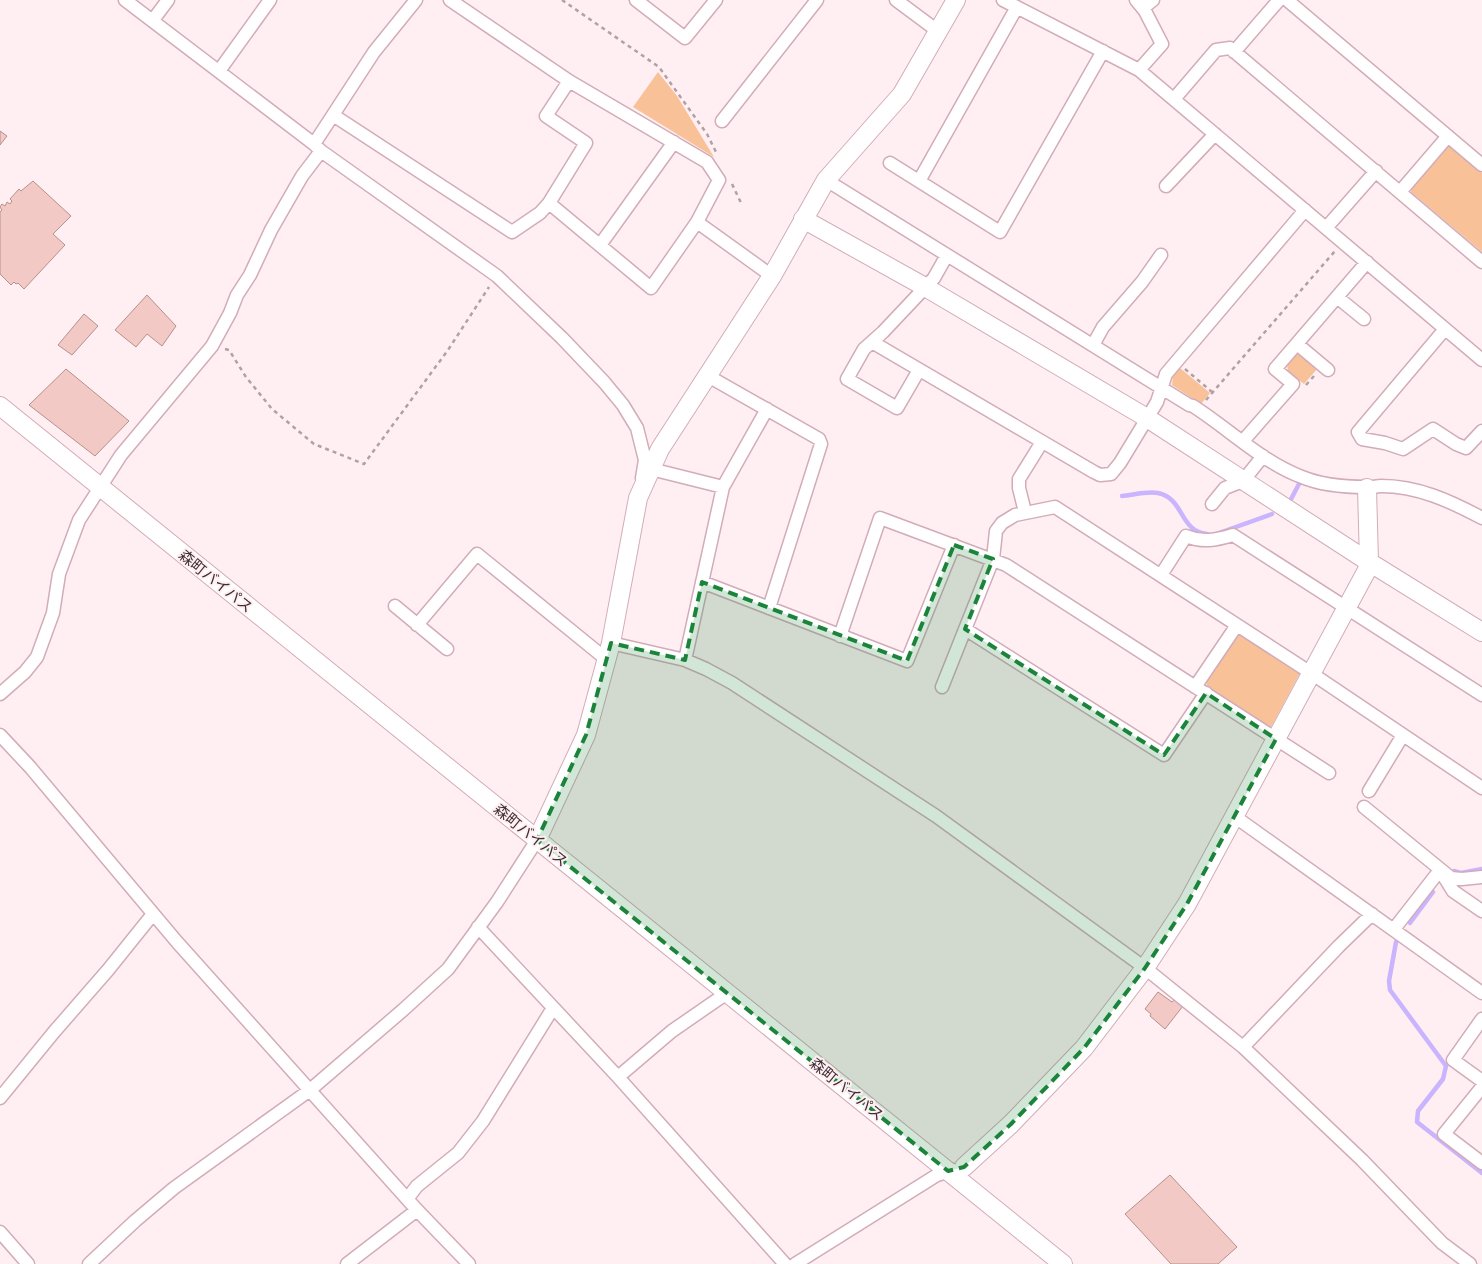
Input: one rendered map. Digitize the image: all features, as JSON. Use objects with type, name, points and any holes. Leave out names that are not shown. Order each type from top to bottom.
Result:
[{"type":"street","points":[[89,1264],[174,1188],[310,1090],[403,1010],[448,968],[497,902],[537,840],[586,735],[609,651],[645,460],[637,428],[623,405],[536,311],[497,276],[317,147],[125,0]]},
{"type":"street","points":[[153,20],[168,0]]},
{"type":"street","points":[[219,71],[270,0]]},
{"type":"street","points":[[0,694],[25,672],[37,657],[43,644],[53,613],[59,574],[79,520],[121,454],[212,346],[230,313],[236,295],[250,274],[271,230],[302,176],[333,115],[374,52],[416,0]]},
{"type":"street","points":[[450,0],[569,81],[707,162],[719,180],[697,222],[650,288],[549,202]]},
{"type":"street","points":[[636,0],[685,38],[716,0]]},
{"type":"street","points":[[722,121],[818,0]]},
{"type":"street","points":[[896,0],[939,32]]},
{"type":"street","points":[[638,498],[660,449],[772,276],[826,180],[902,94],[956,0]]},
{"type":"street","points":[[1003,0],[1140,70],[1482,360]]},
{"type":"street","points":[[1234,52],[1279,0]]},
{"type":"street","points":[[1287,0],[1482,165]]},
{"type":"street","points":[[1140,70],[1162,44],[1144,3]]},
{"type":"street","points":[[919,181],[1017,7]]},
{"type":"street","points":[[1174,99],[1216,50],[1230,48],[1482,262]]},
{"type":"street","points":[[890,163],[1000,232],[1103,51]]},
{"type":"street","points":[[333,115],[512,232],[540,213],[586,143],[546,116],[569,81]]},
{"type":"street","points":[[1166,186],[1215,134]]},
{"type":"street","points":[[1400,192],[1448,136]]},
{"type":"street","points":[[600,246],[674,142]]},
{"type":"street","points":[[1326,228],[1376,171]]},
{"type":"street","points":[[826,180],[1198,409],[1263,456],[1302,477],[1367,488],[1379,485],[1419,491],[1456,504],[1482,518]]},
{"type":"street","points":[[872,342],[1094,472],[1106,475],[1115,470],[1120,463],[1157,402],[1166,374],[1305,210]]},
{"type":"street","points":[[804,219],[925,287],[1147,418],[1369,562],[1482,632]]},
{"type":"street","points":[[697,222],[772,276]]},
{"type":"street","points":[[919,370],[897,408],[847,379],[864,349],[934,278],[947,255]]},
{"type":"street","points":[[1093,345],[1103,327],[1142,282],[1161,255]]},
{"type":"street","points":[[1243,441],[1293,384],[1275,369],[1367,262]]},
{"type":"street","points":[[1337,297],[1364,319]]},
{"type":"street","points":[[1445,329],[1358,432],[1362,439],[1385,443],[1403,449],[1433,429],[1456,444],[1466,448],[1482,431]]},
{"type":"street","points":[[1297,344],[1325,368]]},
{"type":"street","points":[[708,376],[819,439],[821,444],[769,608]]},
{"type":"street","name":"森町バイパス","points":[[0,406],[727,993],[956,1169],[1063,1264]]},
{"type":"street","points":[[685,660],[723,487],[766,409]]},
{"type":"street","points":[[1025,512],[1019,488],[1019,479],[1042,442]]},
{"type":"street","points":[[1212,504],[1226,488],[1243,481],[1263,456]]},
{"type":"street","points":[[651,469],[723,487]]},
{"type":"street","points":[[795,1264],[937,1174],[956,1169],[1011,1124],[1084,1048],[1145,968],[1187,904],[1367,570],[1369,562],[1367,488]]},
{"type":"street","points":[[942,687],[993,560],[996,531],[1015,515],[1055,507],[1481,786]]},
{"type":"street","points":[[840,636],[880,518],[1006,565],[1329,774]]},
{"type":"street","points":[[1161,575],[1186,536],[1205,541],[1232,536],[1482,695]]},
{"type":"street","points":[[702,582],[907,661],[954,545]]},
{"type":"street","points":[[417,624],[477,554],[609,651],[685,660],[732,683],[936,816],[1145,968],[1243,1047],[1380,1178],[1442,1243],[1470,1264]]},
{"type":"street","points":[[394,606],[447,649]]},
{"type":"street","points":[[965,629],[1164,755],[1237,625]]},
{"type":"street","points":[[0,735],[30,767],[153,914],[416,1210],[469,1264]]},
{"type":"street","points":[[1369,791],[1403,735]]},
{"type":"street","points":[[1364,807],[1440,870],[1454,879],[1482,877]]},
{"type":"street","points":[[1234,816],[1482,993]]},
{"type":"street","points":[[1440,870],[1453,890],[1482,911]]},
{"type":"street","points":[[1394,929],[1440,870]]},
{"type":"street","points":[[0,1098],[153,914]]},
{"type":"street","points":[[1243,1047],[1372,914]]},
{"type":"street","points":[[478,927],[618,1077],[785,1264]]},
{"type":"street","points":[[618,1077],[672,1031],[727,993]]},
{"type":"street","points":[[407,1199],[417,1186],[458,1152],[478,1127],[553,1008]]},
{"type":"street","points":[[1482,1019],[1452,1060],[1482,1081]]},
{"type":"street","points":[[1482,1087],[1444,1134],[1482,1164]]},
{"type":"street","points":[[347,1264],[416,1210]]},
{"type":"street","points":[[0,1232],[28,1264]]},
{"type":"path","points":[[562,0],[659,67],[707,134],[720,160]]},
{"type":"path","points":[[729,178],[742,204]]},
{"type":"path","points":[[1198,409],[1337,248]]},
{"type":"path","points":[[212,346],[229,350],[246,377],[272,409],[314,444],[364,464],[448,350],[497,276]]},
{"type":"path","points":[[1177,362],[1212,392]]},
{"type":"path","points":[[1293,384],[1298,382],[1304,387],[1325,368]]},
{"type":"highlighted area","points":[[954,545],[993,559],[965,629],[1164,755],[1206,693],[1276,739],[1187,904],[1145,968],[1084,1048],[1011,1124],[964,1167],[948,1171],[537,840],[586,735],[611,643],[685,660],[702,582],[907,661]]},
{"type":"shaded area","points":[[658,72],[677,96],[714,157],[633,107]]},
{"type":"shaded area","points":[[1444,147],[1451,147],[1482,173],[1482,252],[1411,192],[1412,185]]},
{"type":"shaded area","points":[[1296,354],[1302,355],[1318,368],[1304,384],[1288,371],[1287,365]]},
{"type":"shaded area","points":[[1180,368],[1210,393],[1201,404],[1172,385],[1173,376]]},
{"type":"shaded area","points":[[1240,634],[1300,673],[1271,727],[1207,686],[1206,680],[1235,637]]},
{"type":"building","points":[[0,131],[7,136],[0,145]]},
{"type":"building","points":[[33,181],[71,216],[53,234],[65,245],[24,289],[18,283],[14,282],[11,285],[0,274],[0,212],[2,210],[0,207],[2,204],[5,206],[7,202],[10,204],[12,201],[10,199],[19,189],[21,191]]},
{"type":"building","points":[[147,295],[176,326],[162,346],[147,334],[136,347],[115,330]]},
{"type":"building","points":[[84,314],[98,326],[72,355],[58,345]]},
{"type":"building","points":[[66,369],[129,421],[95,456],[29,405]]},
{"type":"building","points":[[1158,992],[1172,1002],[1174,1000],[1183,1006],[1165,1029],[1145,1009]]},
{"type":"building","points":[[1170,1175],[1237,1247],[1218,1264],[1171,1264],[1125,1214]]},
{"type":"waterway","points":[[1289,503],[1300,482]]},
{"type":"waterway","points":[[1122,496],[1149,492],[1166,496],[1173,501],[1192,527],[1198,532],[1207,534]]},
{"type":"waterway","points":[[1219,533],[1272,514]]},
{"type":"waterway","points":[[1454,871],[1461,873],[1482,869]]},
{"type":"waterway","points":[[1410,923],[1433,892]]},
{"type":"waterway","points":[[1396,942],[1389,981],[1390,990],[1446,1066],[1443,1079],[1418,1111],[1417,1122],[1482,1173]]}]
